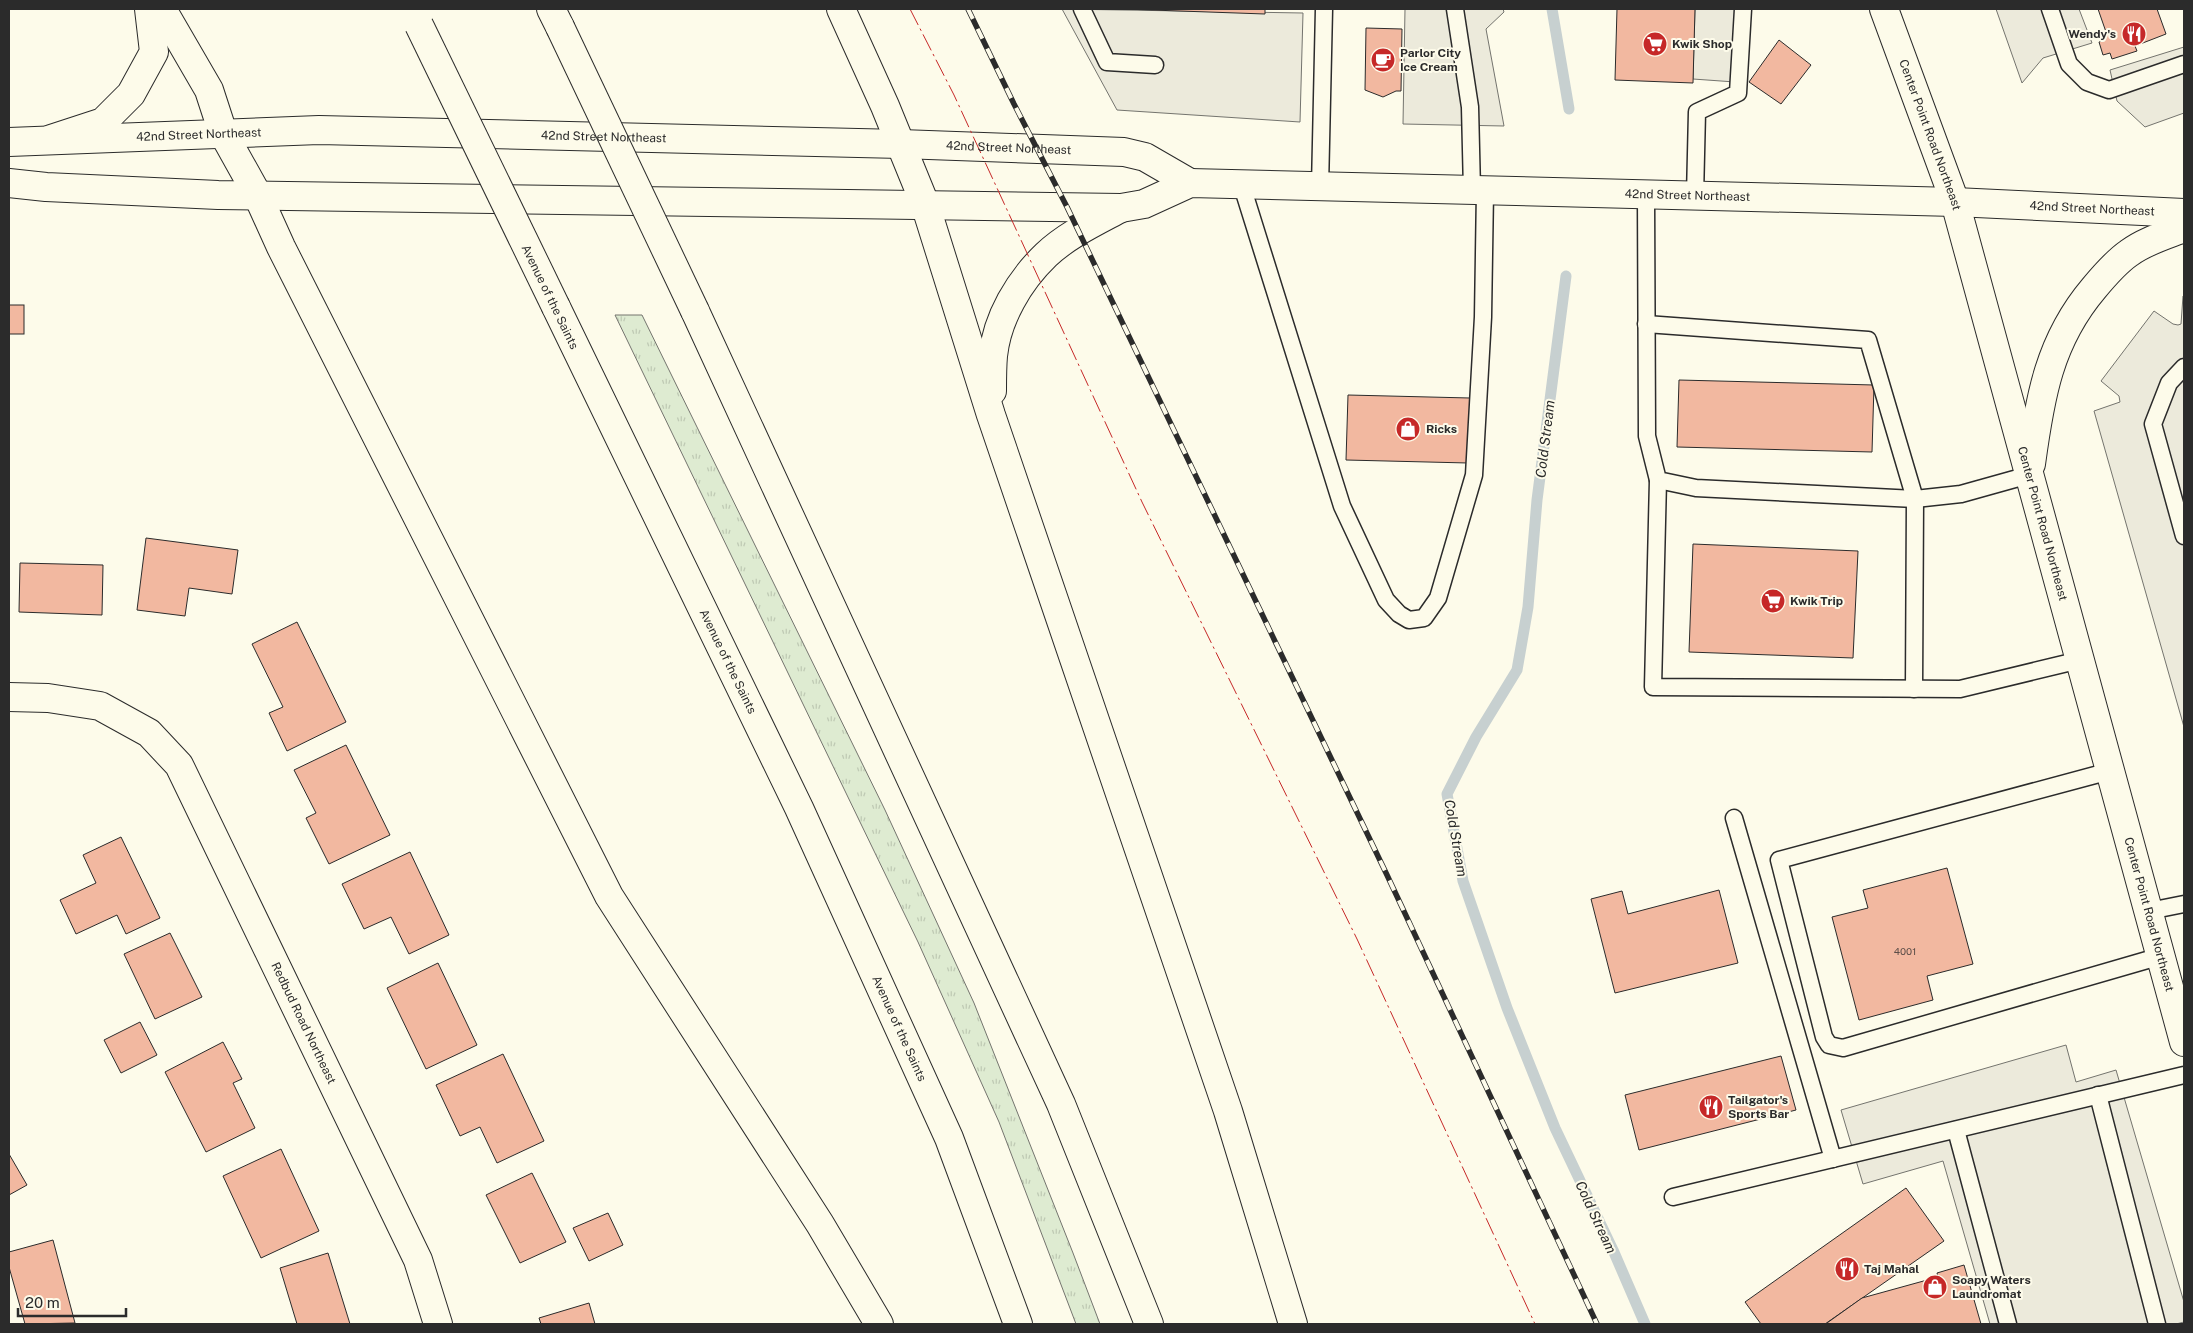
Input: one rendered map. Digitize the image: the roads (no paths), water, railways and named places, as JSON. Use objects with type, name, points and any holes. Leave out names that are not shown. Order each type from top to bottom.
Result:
[{"type":"main road","points":[[51,139],[103,122],[131,94],[154,52],[149,9]]},
{"type":"main road","points":[[162,9],[209,90],[223,133],[257,194],[280,247],[609,896],[820,1224],[879,1324]]},
{"type":"main road","points":[[841,9],[926,204],[992,415],[1228,1111],[1293,1324]]},
{"type":"main road","name":"Center Point Road Northeast","points":[[1884,9],[1955,202],[2184,1042]]},
{"type":"main road","name":"Avenue of the Saints","points":[[415,17],[799,808],[949,1138],[1018,1324]]},
{"type":"main road","points":[[555,18],[696,311],[1060,1104],[1148,1324]]},
{"type":"main road","name":"42nd Street Northeast","points":[[9,142],[319,130],[901,144],[1124,152],[1145,157],[1190,183],[1242,186],[1955,202],[2184,213]]},
{"type":"main road","name":"42nd Street Northeast","points":[[9,183],[46,187],[218,195],[257,194],[1121,208],[1144,204],[1190,183]]},
{"type":"main road","points":[[992,415],[993,355],[999,326],[1010,302],[1027,276],[1046,254],[1078,231],[1121,208]]},
{"type":"main road","points":[[2029,475],[2038,411],[2048,369],[2061,336],[2079,305],[2102,278],[2128,253],[2157,238],[2184,228]]},
{"type":"main road","name":"Redbud Road Northeast","points":[[9,697],[48,698],[100,706],[149,733],[179,765],[418,1260],[438,1324]]},
{"type":"lane","points":[[1082,9],[1107,62],[1155,65]]},
{"type":"lane","points":[[1320,187],[1324,9]]},
{"type":"lane","points":[[1242,186],[1342,506],[1386,600],[1399,614],[1409,620],[1424,618],[1438,598],[1474,475],[1483,317],[1478,191],[1470,107],[1455,9]]},
{"type":"lane","points":[[1695,196],[1697,112],[1738,93],[1743,9]]},
{"type":"lane","points":[[2050,9],[2069,64],[2087,82],[2109,90],[2184,64]]},
{"type":"lane","points":[[1646,195],[1647,436],[1658,480],[1653,687],[1960,689],[2080,660]]},
{"type":"lane","points":[[1646,324],[1868,340],[1914,499],[1914,689]]},
{"type":"lane","points":[[2184,367],[2169,384],[2153,424],[2184,536]]},
{"type":"lane","points":[[1658,480],[1696,488],[1914,499],[1961,494],[2029,475]]},
{"type":"lane","points":[[2110,772],[1779,860],[1824,1037],[1829,1045],[1843,1048],[2161,956]]},
{"type":"lane","points":[[1734,818],[1834,1159]]},
{"type":"lane","points":[[2149,911],[2184,904]]},
{"type":"lane","points":[[1673,1197],[2184,1075]]},
{"type":"lane","points":[[2098,1095],[2157,1324]]},
{"type":"lane","points":[[1956,1130],[2008,1324]]},
{"type":"waterway","name":"Cold Stream","points":[[1552,9],[1569,109]]},
{"type":"waterway","name":"Cold Stream","points":[[1566,276],[1537,500],[1528,607],[1517,670],[1476,737],[1447,794],[1463,881],[1507,1008],[1555,1128],[1613,1250],[1645,1324]]},
{"type":"railway","points":[[968,9],[1067,207],[1387,875],[1597,1324]]},
{"type":"place","name":"Wendy's","points":[[2134,34]]},
{"type":"place","name":"Kwik Shop","points":[[1655,44]]},
{"type":"place","name":"Parlor City Ice Cream","points":[[1383,60]]},
{"type":"place","name":"Ricks","points":[[1408,429]]},
{"type":"place","name":"Kwik Trip","points":[[1773,601]]},
{"type":"place","name":"Tailgator's Sports Bar","points":[[1711,1107]]},
{"type":"place","name":"Taj Mahal","points":[[1847,1269]]},
{"type":"place","name":"Soapy Waters Laundromat","points":[[1935,1287]]}]
